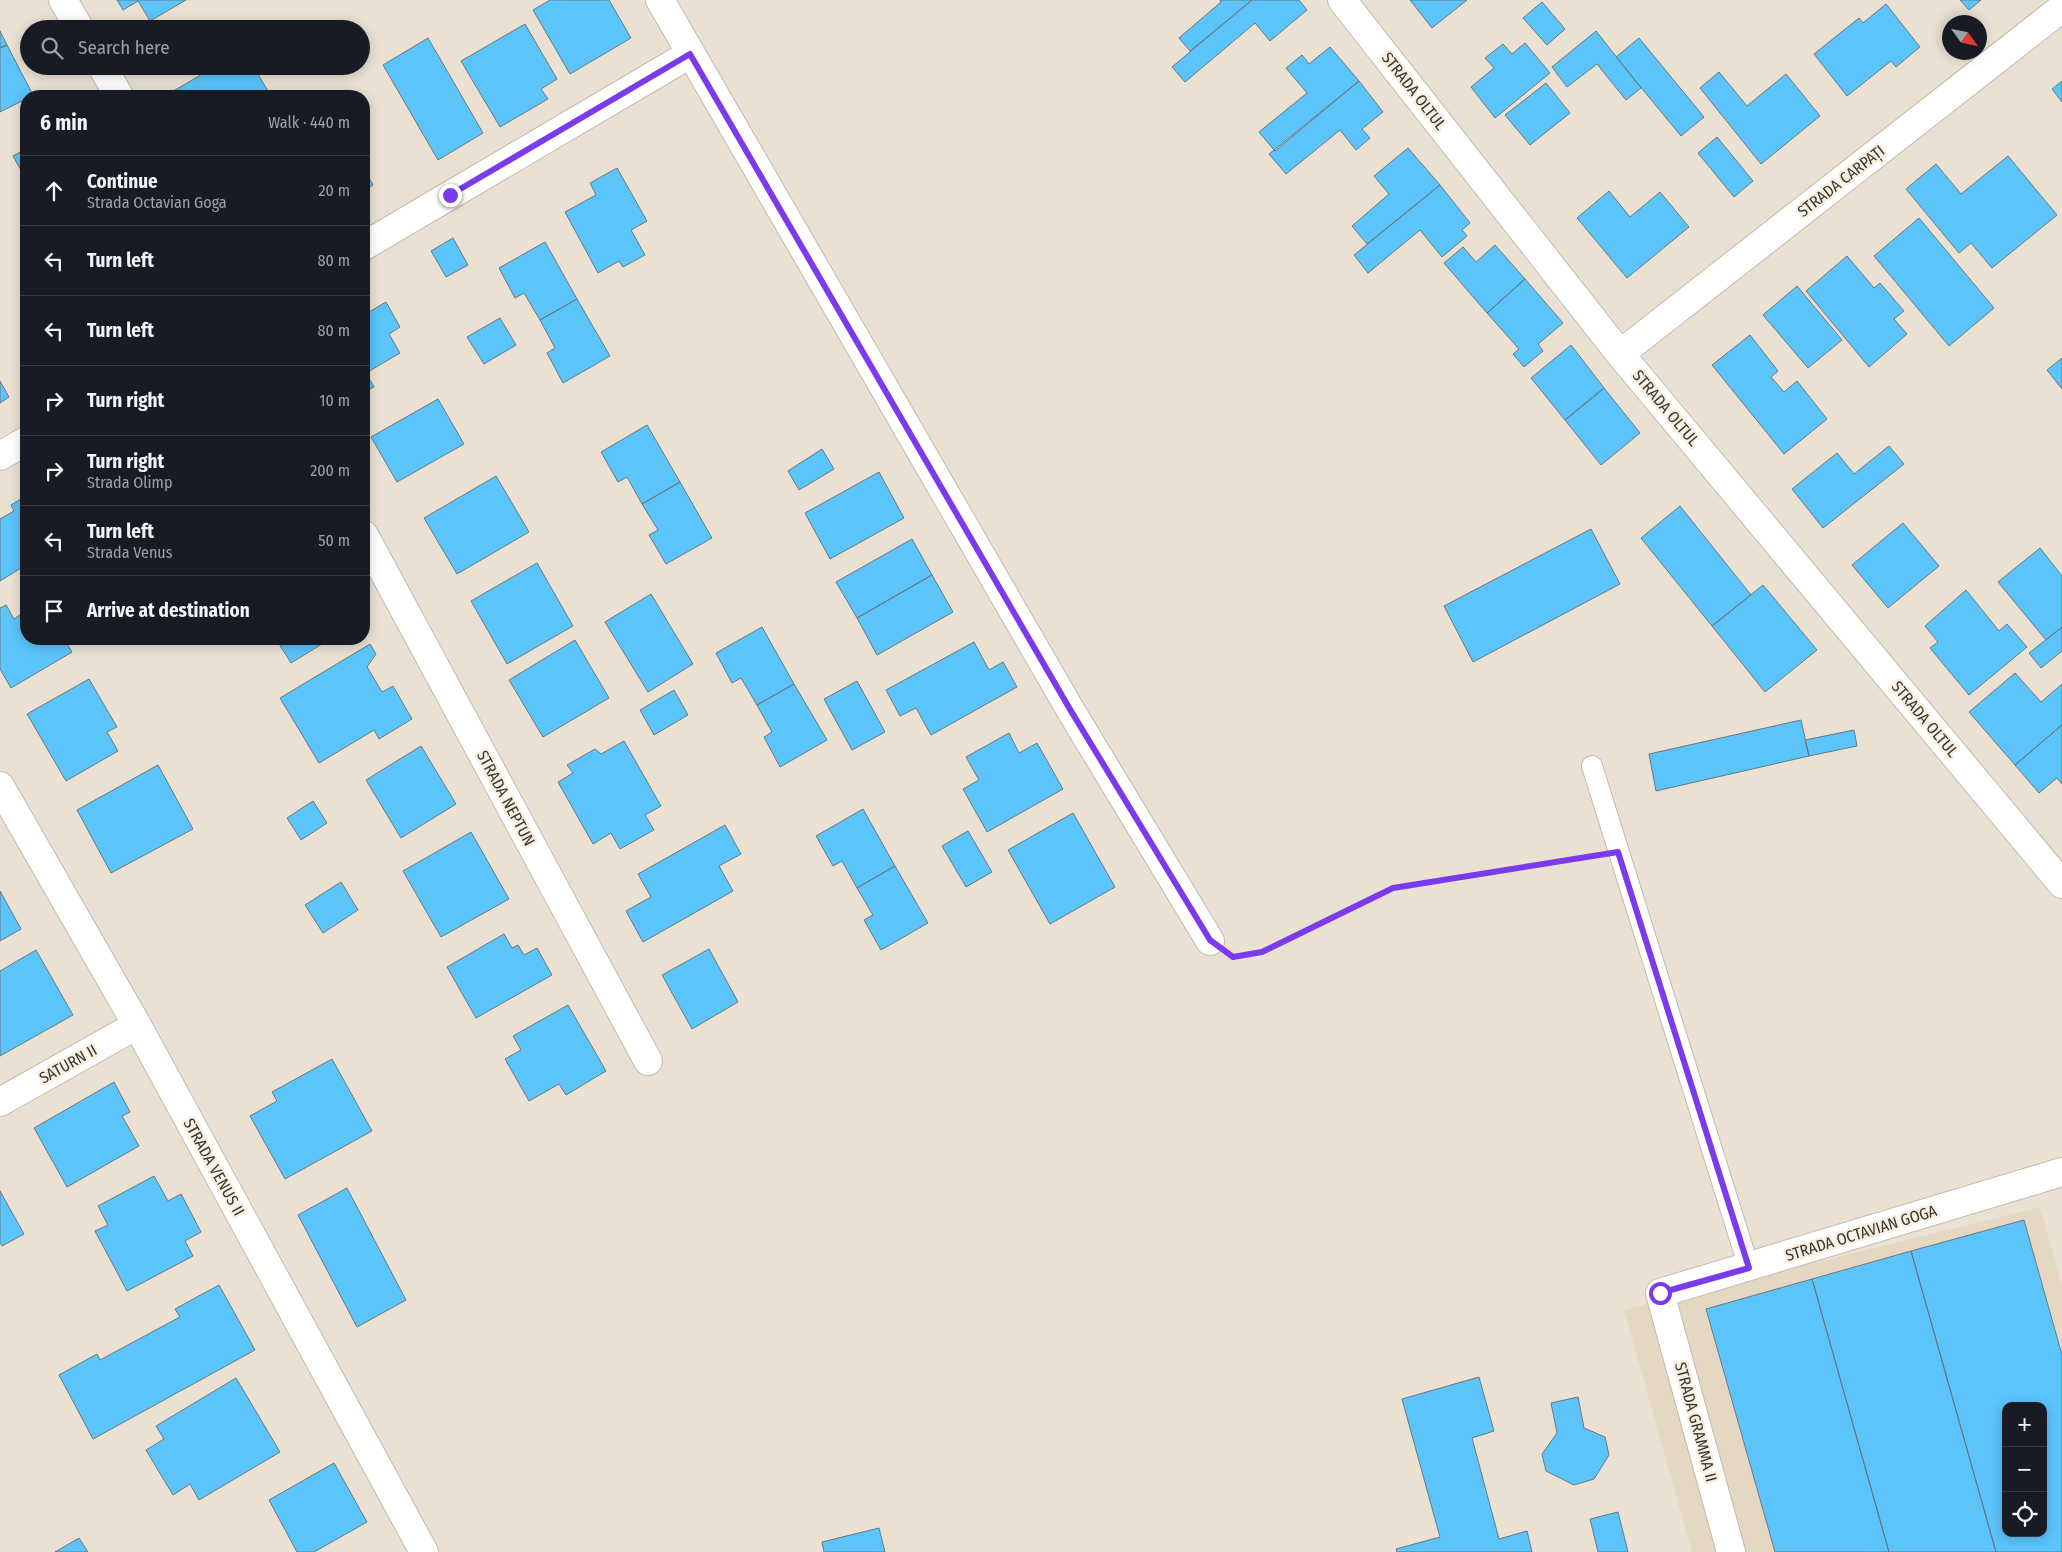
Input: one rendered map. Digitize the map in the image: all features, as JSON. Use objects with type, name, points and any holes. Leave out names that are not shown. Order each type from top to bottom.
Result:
[{"type":"street","points":[[63,0],[75,20]]},
{"type":"street","points":[[660,0],[1066,702],[1210,940]]},
{"type":"street","name":"STRADA OLTUL","points":[[1342,0],[1620,354],[2062,884]]},
{"type":"street","name":"STRADA CARPAȚI","points":[[1620,354],[2062,8]]},
{"type":"street","points":[[370,242],[690,54]]},
{"type":"street","points":[[107,75],[116,90]]},
{"type":"street","points":[[0,456],[20,444]]},
{"type":"street","name":"STRADA NEPTUN","points":[[370,546],[648,1061]]},
{"type":"street","name":"STRADA VENUS II","points":[[0,786],[137,1025],[424,1552]]},
{"type":"street","name":"SATURN II","points":[[0,1102],[137,1025]]},
{"type":"street","name":"STRADA OCTAVIAN GOGA","points":[[1660,1293],[1749,1268],[2062,1172]]},
{"type":"street","name":"STRADA GRAMMA II","points":[[1660,1293],[1731,1552]]},
{"type":"lane","points":[[1592,766],[1749,1268]]},
{"type":"path","points":[[1210,940],[1233,957],[1262,952],[1393,888],[1618,852]]},
{"type":"shaded area","points":[[2040,1207],[2062,1285],[2062,1552],[1692,1552],[1624,1310]]},
{"type":"building","points":[[117,0],[186,0],[152,20],[149,20],[138,1],[123,10]]},
{"type":"building","points":[[550,0],[609,0],[631,38],[570,74],[533,10]]},
{"type":"building","points":[[1220,0],[1252,0],[1190,51],[1179,38],[1221,2]]},
{"type":"building","points":[[1252,0],[1299,0],[1307,10],[1270,41],[1255,23],[1185,82],[1172,67]]},
{"type":"building","points":[[1410,0],[1467,0],[1432,28]]},
{"type":"building","points":[[1960,0],[1981,0],[1969,10]]},
{"type":"building","points":[[1542,2],[1565,29],[1547,45],[1523,18]]},
{"type":"building","points":[[1886,4],[1920,47],[1896,67],[1891,61],[1847,96],[1814,54],[1859,18],[1863,23]]},
{"type":"building","points":[[525,24],[557,79],[541,89],[548,99],[500,127],[461,61]]},
{"type":"building","points":[[0,31],[7,45],[0,48]]},
{"type":"building","points":[[1596,31],[1641,88],[1626,100],[1597,64],[1567,87],[1552,67]]},
{"type":"building","points":[[428,38],[483,133],[438,160],[383,65]]},
{"type":"building","points":[[1639,38],[1704,117],[1681,136],[1616,57]]},
{"type":"building","points":[[1525,43],[1550,73],[1495,118],[1471,87],[1494,68],[1485,58],[1503,44],[1512,54]]},
{"type":"building","points":[[7,45],[20,70],[20,75],[23,75],[30,90],[20,90],[20,102],[0,112],[0,48]]},
{"type":"building","points":[[1330,47],[1359,81],[1275,151],[1259,132],[1307,93],[1286,68],[1302,55],[1309,64]]},
{"type":"building","points":[[1719,72],[1747,106],[1786,74],[1820,116],[1761,164],[1700,88]]},
{"type":"building","points":[[201,75],[258,75],[267,90],[175,90]]},
{"type":"building","points":[[1359,81],[1383,112],[1362,129],[1370,138],[1356,150],[1340,130],[1286,174],[1269,154]]},
{"type":"building","points":[[2062,81],[2062,102],[2052,89]]},
{"type":"building","points":[[1546,83],[1570,113],[1530,145],[1505,115]]},
{"type":"building","points":[[1717,137],[1753,181],[1734,197],[1698,153]]},
{"type":"building","points":[[1408,148],[1440,185],[1367,244],[1352,226],[1389,194],[1374,176]]},
{"type":"building","points":[[20,152],[20,168],[13,156]]},
{"type":"building","points":[[2008,156],[2057,215],[1992,268],[1971,243],[1959,253],[1906,189],[1936,164],[1961,194]]},
{"type":"building","points":[[617,168],[647,221],[631,230],[645,255],[623,267],[619,261],[598,273],[565,212],[596,195],[590,183]]},
{"type":"building","points":[[1440,185],[1470,223],[1462,230],[1467,236],[1442,257],[1420,230],[1368,273],[1354,255]]},
{"type":"building","points":[[1609,191],[1630,217],[1660,192],[1689,227],[1627,278],[1577,218]]},
{"type":"building","points":[[1919,218],[1994,308],[1949,346],[1874,256]]},
{"type":"building","points":[[453,238],[468,265],[446,277],[431,251]]},
{"type":"building","points":[[545,242],[577,299],[540,320],[524,293],[515,298],[499,268]]},
{"type":"building","points":[[1495,245],[1525,279],[1487,313],[1444,263],[1463,247],[1476,262]]},
{"type":"building","points":[[1847,256],[1874,288],[1880,283],[1904,311],[1894,319],[1907,334],[1869,367],[1806,291]]},
{"type":"building","points":[[1525,279],[1563,323],[1538,344],[1543,351],[1524,367],[1513,354],[1519,349],[1487,313]]},
{"type":"building","points":[[1797,286],[1842,340],[1808,368],[1763,315]]},
{"type":"building","points":[[577,299],[610,356],[563,383],[547,353],[555,348],[540,320]]},
{"type":"building","points":[[386,302],[400,327],[389,334],[400,353],[370,371],[370,311]]},
{"type":"building","points":[[500,318],[516,345],[484,364],[467,337]]},
{"type":"building","points":[[1750,335],[1778,371],[1771,377],[1784,392],[1797,381],[1827,419],[1784,454],[1712,365]]},
{"type":"building","points":[[1571,345],[1604,388],[1565,420],[1531,378]]},
{"type":"building","points":[[2062,358],[2062,389],[2047,370]]},
{"type":"building","points":[[370,380],[374,387],[370,389]]},
{"type":"building","points":[[0,381],[9,397],[0,403]]},
{"type":"building","points":[[1604,388],[1640,433],[1601,465],[1565,420]]},
{"type":"building","points":[[438,399],[464,444],[397,482],[371,437]]},
{"type":"building","points":[[647,425],[680,482],[642,504],[627,477],[618,482],[601,452]]},
{"type":"building","points":[[1889,446],[1904,464],[1823,528],[1792,489],[1837,453],[1854,474]]},
{"type":"building","points":[[822,449],[834,469],[799,490],[788,471]]},
{"type":"building","points":[[879,472],[904,518],[830,559],[805,513]]},
{"type":"building","points":[[496,476],[529,532],[457,574],[424,518]]},
{"type":"building","points":[[680,482],[712,538],[666,564],[649,535],[658,530],[642,504]]},
{"type":"building","points":[[20,500],[20,569],[0,581],[0,519],[14,511],[11,505]]},
{"type":"building","points":[[1680,506],[1751,595],[1712,626],[1641,538]]},
{"type":"building","points":[[1903,523],[1939,566],[1888,608],[1852,565]]},
{"type":"building","points":[[1591,529],[1620,584],[1473,662],[1444,606]]},
{"type":"building","points":[[912,539],[932,575],[857,618],[836,582]]},
{"type":"building","points":[[2040,548],[2062,576],[2062,627],[2046,640],[1998,582]]},
{"type":"building","points":[[537,563],[573,626],[507,664],[471,601]]},
{"type":"building","points":[[932,575],[953,612],[877,655],[857,618]]},
{"type":"building","points":[[1763,585],[1817,650],[1765,692],[1712,626]]},
{"type":"building","points":[[1966,590],[1999,631],[2007,624],[2027,647],[1969,695],[1930,648],[1938,642],[1925,626]]},
{"type":"building","points":[[651,594],[693,664],[648,692],[605,622]]},
{"type":"building","points":[[6,605],[14,619],[20,615],[20,645],[68,645],[72,652],[11,688],[0,669],[0,608]]},
{"type":"building","points":[[762,627],[794,684],[757,705],[741,678],[732,683],[716,653]]},
{"type":"building","points":[[2062,627],[2062,651],[2041,668],[2029,653]]},
{"type":"building","points":[[575,640],[609,698],[543,737],[509,680]]},
{"type":"building","points":[[974,642],[989,670],[1003,662],[1017,687],[931,735],[916,708],[900,716],[886,690]]},
{"type":"building","points":[[370,644],[376,654],[367,667],[382,692],[393,686],[412,719],[379,739],[374,730],[319,763],[280,698]]},
{"type":"building","points":[[280,645],[320,645],[291,663]]},
{"type":"building","points":[[2015,673],[2041,702],[2062,684],[2062,725],[2015,765],[1969,712]]},
{"type":"building","points":[[89,679],[117,727],[107,732],[118,751],[66,781],[27,714]]},
{"type":"building","points":[[857,681],[885,732],[852,750],[824,699]]},
{"type":"building","points":[[794,684],[827,740],[780,767],[764,737],[772,732],[757,705]]},
{"type":"building","points":[[674,690],[688,715],[654,735],[640,710]]},
{"type":"building","points":[[1801,720],[1809,756],[1656,791],[1649,754]]},
{"type":"building","points":[[2062,725],[2062,784],[2057,778],[2039,793],[2015,765]]},
{"type":"building","points":[[1854,730],[1857,746],[1809,756],[1805,740]]},
{"type":"building","points":[[1009,733],[1019,753],[1037,743],[1063,789],[987,832],[963,789],[979,780],[966,757]]},
{"type":"building","points":[[624,741],[661,806],[645,815],[654,830],[620,849],[611,833],[593,844],[558,782],[573,773],[567,765],[595,749],[601,754]]},
{"type":"building","points":[[421,746],[456,804],[401,838],[366,780]]},
{"type":"building","points":[[158,765],[193,829],[111,873],[77,810]]},
{"type":"building","points":[[313,801],[327,823],[301,840],[287,818]]},
{"type":"building","points":[[863,809],[895,866],[857,888],[842,861],[833,866],[816,836]]},
{"type":"building","points":[[1073,813],[1115,887],[1050,924],[1008,850]]},
{"type":"building","points":[[725,825],[741,854],[719,866],[733,891],[643,942],[626,911],[651,897],[638,874]]},
{"type":"building","points":[[968,831],[992,872],[966,887],[942,846]]},
{"type":"building","points":[[471,832],[509,899],[441,937],[403,871]]},
{"type":"building","points":[[895,866],[928,923],[881,950],[864,920],[873,915],[857,888]]},
{"type":"building","points":[[341,882],[358,910],[323,933],[305,905]]},
{"type":"building","points":[[0,891],[21,929],[0,941]]},
{"type":"building","points":[[504,934],[512,948],[518,945],[524,955],[537,948],[552,975],[476,1018],[447,967]]},
{"type":"building","points":[[709,949],[738,1002],[692,1029],[662,975]]},
{"type":"building","points":[[36,950],[73,1015],[0,1056],[0,971]]},
{"type":"building","points":[[568,1005],[606,1071],[566,1095],[559,1084],[529,1101],[505,1059],[521,1050],[513,1036]]},
{"type":"building","points":[[332,1059],[372,1131],[285,1179],[250,1116],[277,1101],[272,1092]]},
{"type":"building","points":[[114,1082],[130,1112],[122,1116],[139,1146],[67,1187],[34,1128]]},
{"type":"building","points":[[154,1176],[168,1201],[181,1194],[201,1232],[185,1241],[193,1256],[127,1291],[95,1231],[108,1225],[98,1206]]},
{"type":"building","points":[[347,1188],[406,1300],[357,1327],[298,1215]]},
{"type":"building","points":[[0,1191],[24,1234],[2,1246],[0,1242]]},
{"type":"building","points":[[2024,1220],[2062,1355],[2062,1552],[1996,1552],[1911,1251]]},
{"type":"building","points":[[1911,1251],[1996,1552],[1889,1552],[1812,1279]]},
{"type":"building","points":[[1812,1279],[1889,1552],[1775,1552],[1706,1309]]},
{"type":"building","points":[[219,1285],[255,1350],[93,1439],[59,1375],[97,1354],[100,1360],[180,1317],[175,1309]]},
{"type":"building","points":[[1479,1377],[1494,1431],[1472,1438],[1499,1539],[1527,1531],[1532,1552],[1397,1552],[1396,1549],[1440,1537],[1402,1399]]},
{"type":"building","points":[[236,1378],[280,1452],[199,1500],[190,1484],[173,1495],[146,1450],[164,1439],[156,1426]]},
{"type":"building","points":[[1578,1397],[1584,1428],[1605,1437],[1609,1455],[1594,1479],[1574,1485],[1546,1471],[1542,1454],[1557,1433],[1551,1403]]},
{"type":"building","points":[[334,1463],[367,1522],[314,1552],[297,1552],[269,1500]]},
{"type":"building","points":[[1618,1512],[1628,1552],[1598,1552],[1590,1519]]},
{"type":"building","points":[[879,1528],[885,1552],[824,1552],[822,1542]]},
{"type":"building","points":[[79,1538],[88,1552],[55,1552]]},
{"type":"route","points":[[450,195],[690,54],[1071,711],[1210,940],[1233,957],[1262,952],[1393,888],[1618,852],[1749,1268],[1660,1293]]}]
